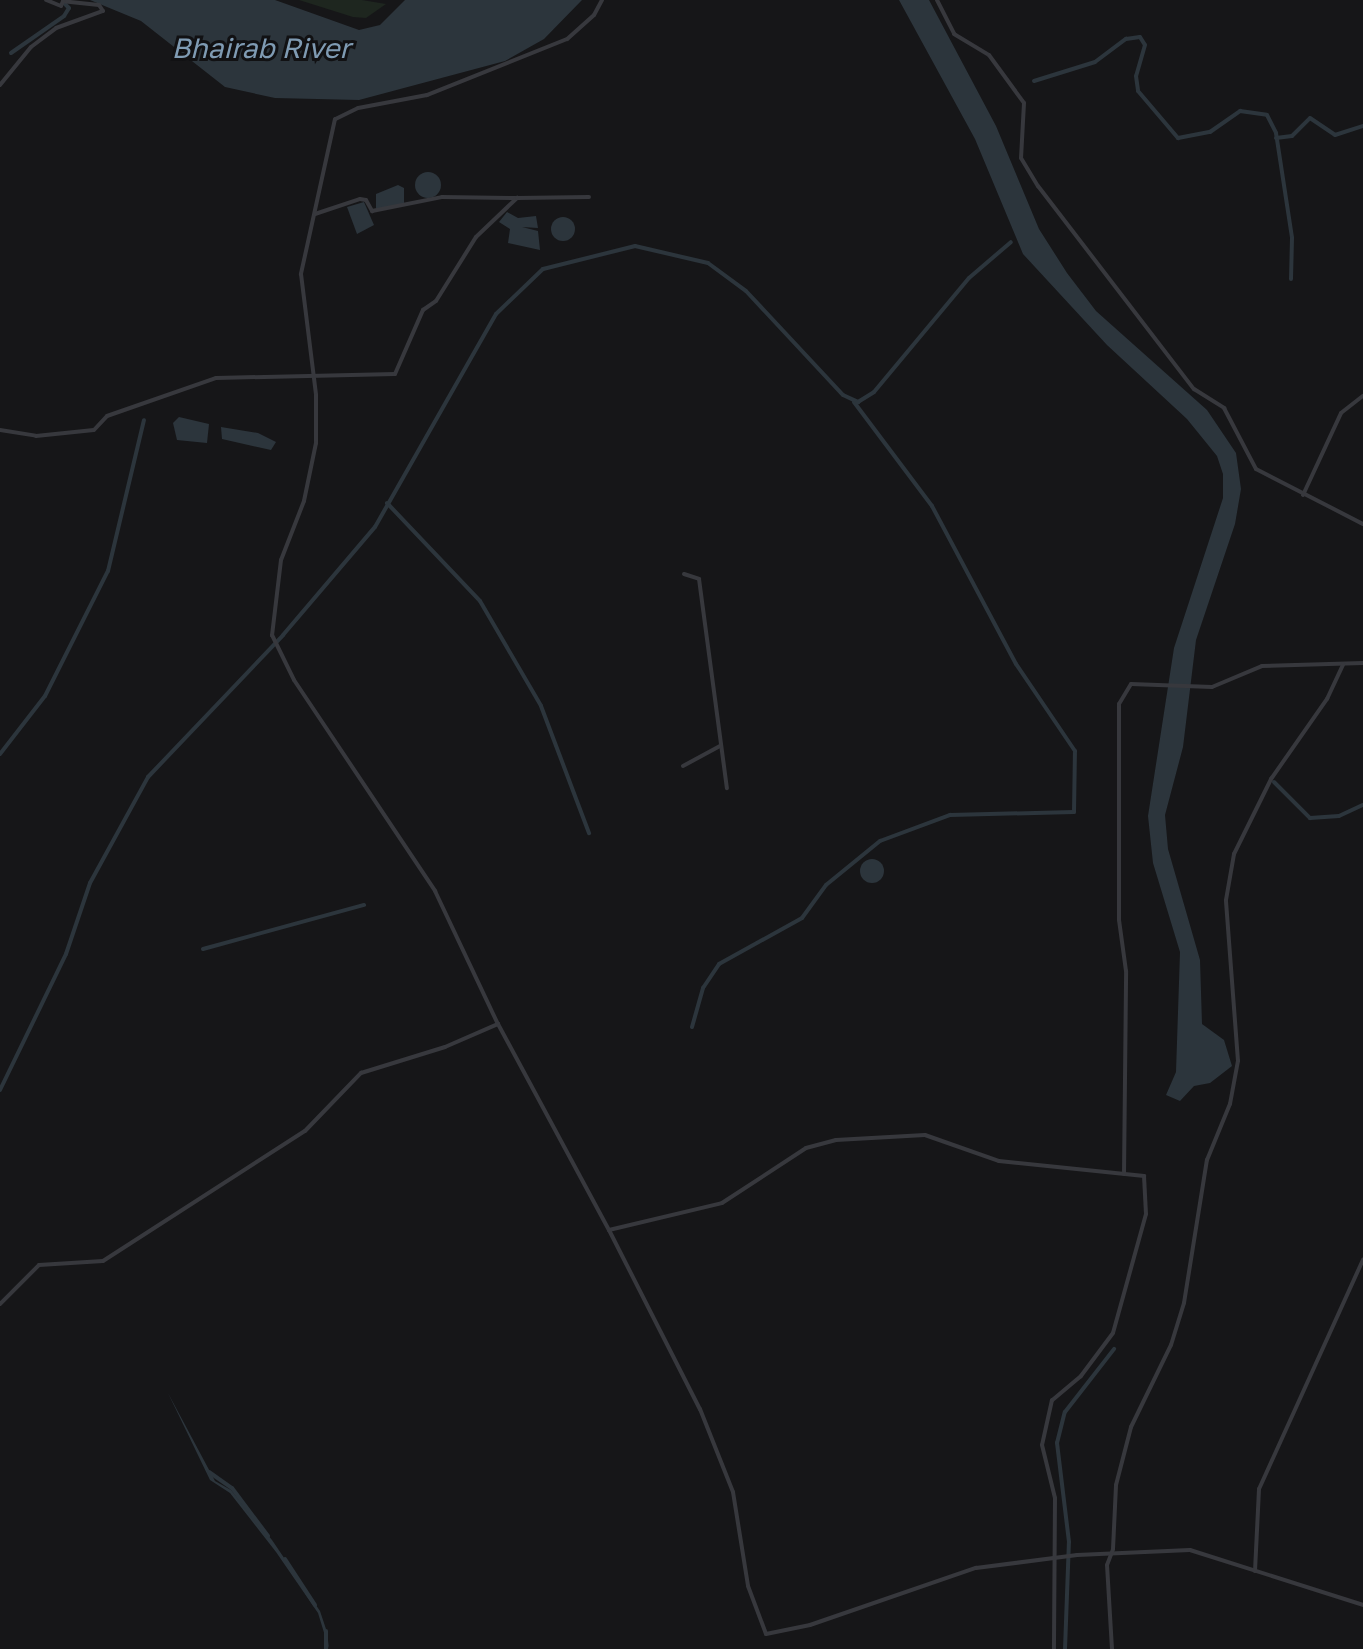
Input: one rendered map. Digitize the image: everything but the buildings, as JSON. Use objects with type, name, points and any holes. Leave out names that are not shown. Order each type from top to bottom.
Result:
[{"type":"street","points":[[0,85],[31,47],[56,28],[103,11],[99,5],[63,1],[61,6],[46,0]]},
{"type":"street","points":[[602,0],[594,15],[567,39],[427,95],[338,115],[301,274],[313,374],[316,443],[304,501],[281,560],[272,635],[294,680],[435,891],[498,1024],[609,1230],[706,1423],[733,1492],[748,1586],[766,1634],[824,1621],[976,1568],[1077,1555],[1190,1550],[1363,1605]]},
{"type":"street","points":[[937,0],[954,34],[989,55],[1019,94],[1027,118],[1021,158],[1104,279],[1194,389],[1224,408],[1256,469],[1363,524]]},
{"type":"street","points":[[313,215],[331,204],[360,199],[366,200],[372,211],[442,197],[589,197]]},
{"type":"street","points":[[0,430],[36,436],[94,430],[107,416],[216,378],[395,374],[423,310],[436,301],[476,237],[517,198]]},
{"type":"street","points":[[1303,495],[1341,413],[1363,396]]},
{"type":"street","points":[[684,574],[699,579],[727,788]]},
{"type":"street","points":[[1124,1174],[1126,971],[1119,920],[1119,704],[1131,684],[1204,687],[1262,666],[1363,663]]},
{"type":"street","points":[[1112,1649],[1107,1565],[1111,1555],[1116,1485],[1124,1448],[1184,1303],[1207,1160],[1230,1104],[1238,1061],[1226,900],[1234,854],[1271,779],[1327,699],[1343,665]]},
{"type":"street","points":[[683,766],[720,746]]},
{"type":"street","points":[[0,1304],[39,1265],[103,1261],[305,1131],[361,1073],[445,1047],[498,1024]]},
{"type":"street","points":[[609,1230],[722,1203],[806,1148],[836,1140],[925,1135],[999,1161],[1144,1176],[1148,1183],[1135,1258],[1113,1333],[1081,1376],[1052,1400],[1042,1445],[1055,1498],[1054,1649]]},
{"type":"street","points":[[1255,1571],[1259,1489],[1363,1260]]},
{"type":"shaded area","points":[[299,0],[362,0],[386,4],[366,18],[353,17]]},
{"type":"water","name":"Bhairab River","points":[[90,0],[275,0],[359,30],[380,25],[405,0],[582,0],[544,39],[505,61],[359,100],[275,98],[225,87],[141,21]]},
{"type":"water","points":[[899,0],[929,0],[996,126],[1039,229],[1067,273],[1096,311],[1207,410],[1236,453],[1241,489],[1235,524],[1196,640],[1183,747],[1165,815],[1168,849],[1200,960],[1202,1024],[1224,1040],[1232,1066],[1210,1083],[1194,1086],[1180,1101],[1166,1095],[1176,1072],[1180,952],[1153,863],[1148,816],[1174,648],[1223,498],[1223,474],[1217,456],[1187,419],[1107,345],[1023,254],[975,139]]},
{"type":"water","points":[[428,172],[437,176],[441,185],[437,194],[428,198],[419,194],[415,185],[419,176]]},
{"type":"water","points":[[398,185],[404,188],[404,204],[376,209],[376,194]]},
{"type":"water","points":[[364,202],[374,225],[357,234],[347,207]]},
{"type":"water","points":[[507,212],[518,218],[536,216],[538,228],[522,227],[538,231],[540,250],[508,243],[510,229],[499,222]]},
{"type":"water","points":[[563,217],[572,220],[575,229],[572,238],[563,241],[554,238],[551,229],[554,220]]},
{"type":"water","points":[[179,417],[209,424],[207,443],[177,440],[173,423]]},
{"type":"water","points":[[221,427],[258,433],[276,442],[271,450],[222,439]]},
{"type":"water","points":[[872,859],[881,862],[884,871],[881,880],[872,883],[863,880],[860,871],[863,862]]},
{"type":"water","points":[[168,1393],[215,1481],[231,1490],[272,1540],[320,1611],[329,1649],[318,1613],[276,1552],[230,1493],[210,1480]]},
{"type":"waterway","points":[[11,53],[64,16],[69,8],[64,3]]},
{"type":"waterway","points":[[1034,81],[1095,62],[1126,39],[1140,37],[1145,45],[1136,76],[1138,91],[1178,138],[1210,132],[1240,111],[1267,115],[1276,133],[1292,238],[1291,279]]},
{"type":"waterway","points":[[1276,138],[1292,136],[1310,118],[1335,135],[1363,126]]},
{"type":"waterway","points":[[0,1090],[66,954],[90,883],[148,777],[283,635],[375,527],[496,314],[543,269],[635,246],[708,263],[746,291],[843,395],[858,402],[874,392],[969,278],[1011,242]]},
{"type":"waterway","points":[[692,1027],[703,988],[719,964],[802,918],[826,885],[880,841],[950,815],[1074,812],[1075,751],[1016,664],[932,506],[854,402]]},
{"type":"waterway","points":[[0,754],[45,696],[108,571],[144,420]]},
{"type":"waterway","points":[[387,503],[480,601],[541,706],[589,833]]},
{"type":"waterway","points":[[1274,782],[1310,818],[1339,816],[1363,805]]},
{"type":"waterway","points":[[203,949],[364,905]]},
{"type":"waterway","points":[[1065,1649],[1069,1542],[1057,1443],[1065,1412],[1114,1349]]},
{"type":"waterway","points":[[209,1472],[232,1488],[268,1536]]},
{"type":"waterway","points":[[285,1559],[315,1605]]},
{"type":"waterway","points":[[326,1631],[326,1649]]}]
